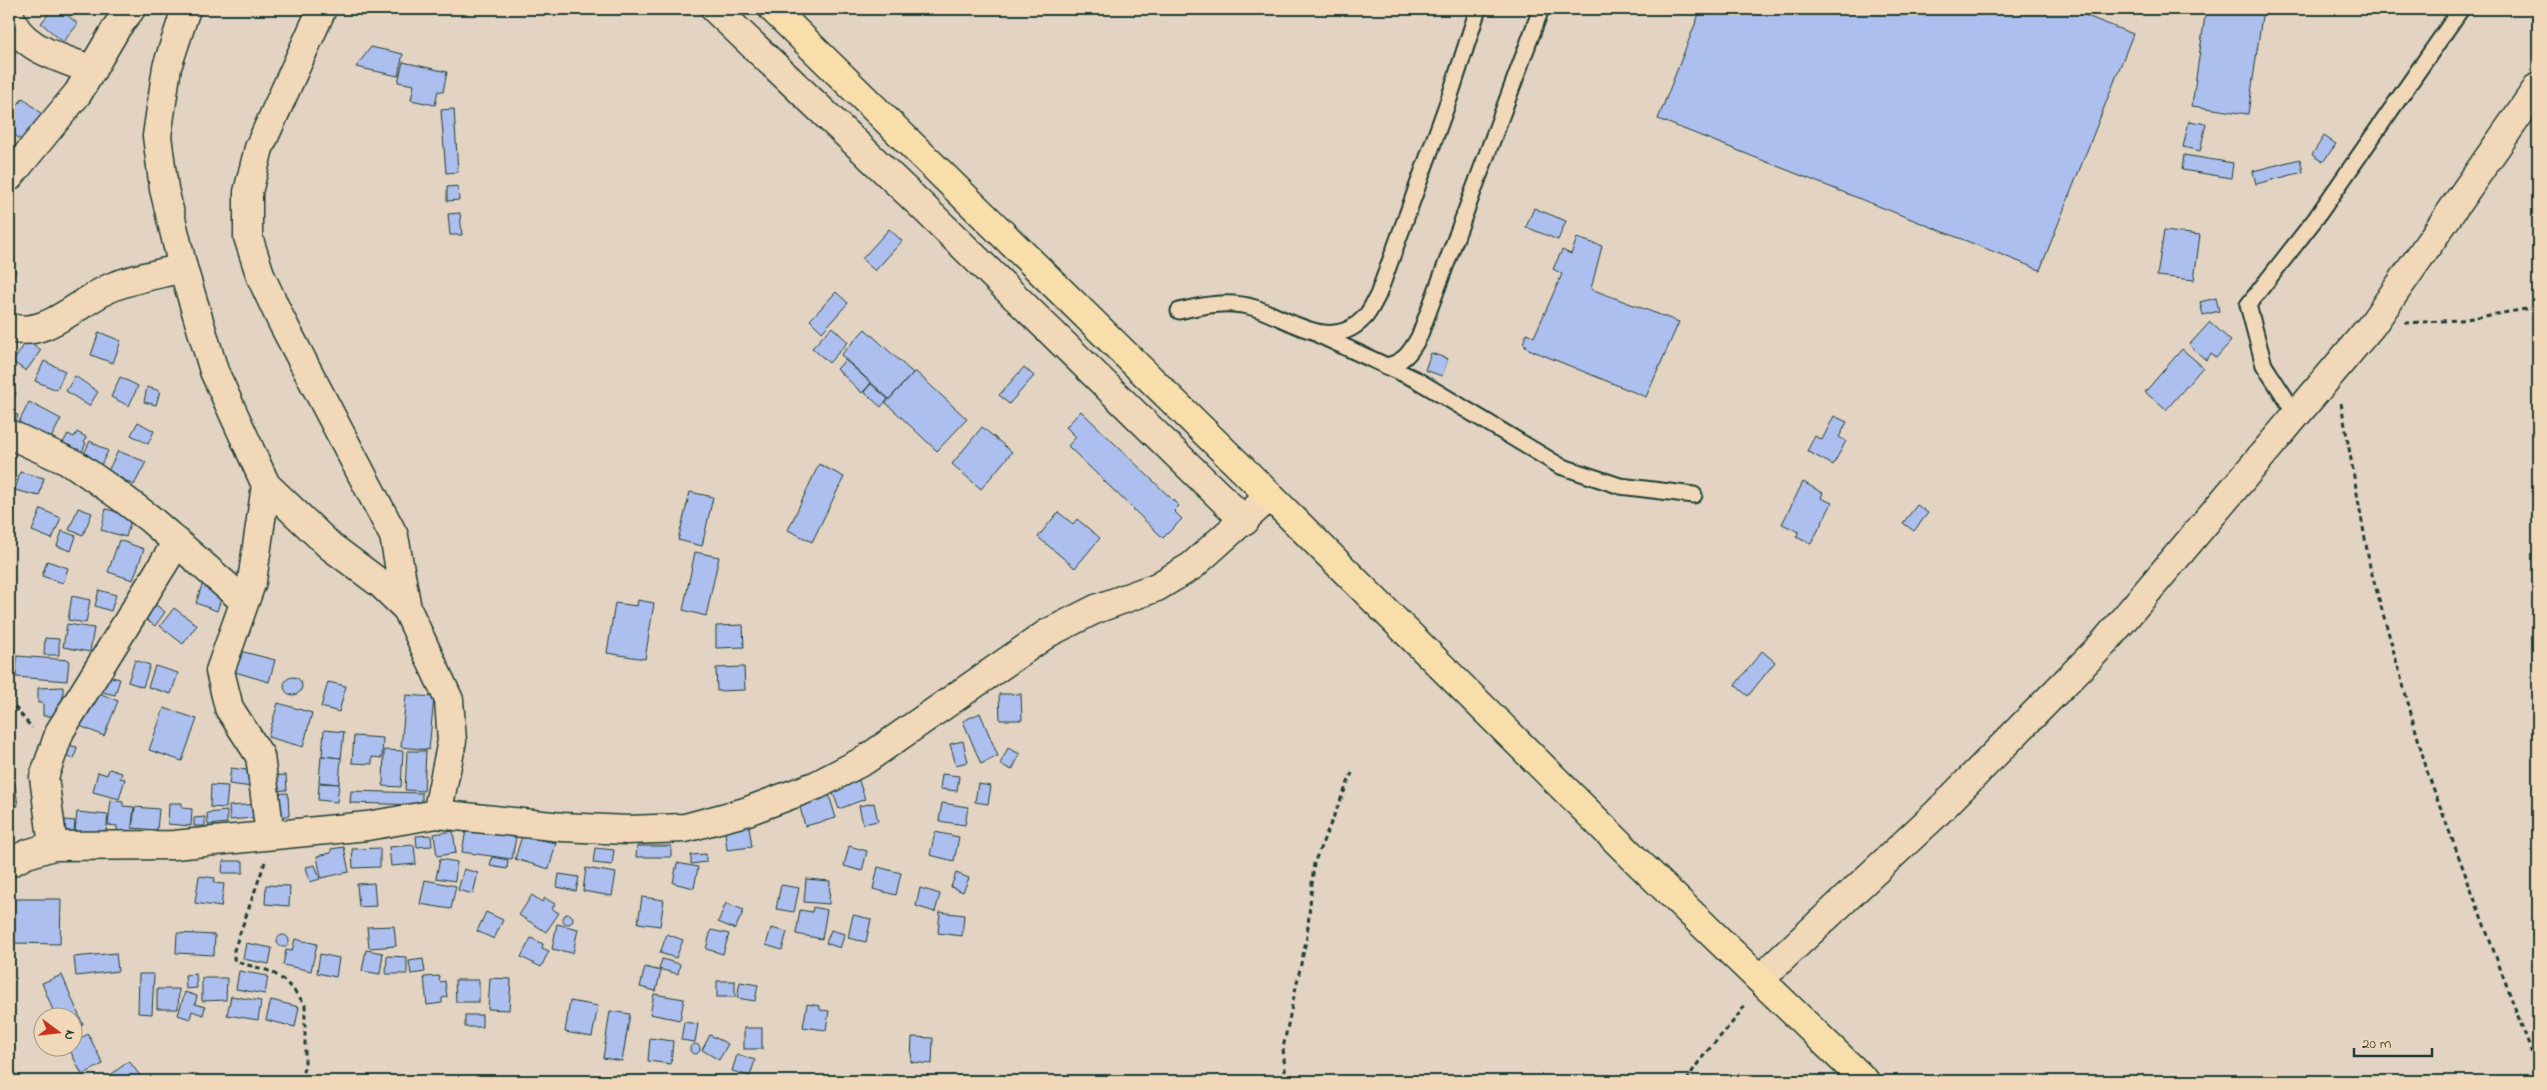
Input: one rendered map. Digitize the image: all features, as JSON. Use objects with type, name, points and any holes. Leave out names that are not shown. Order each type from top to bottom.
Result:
[{"type":"highway","points":[[773,9],[1270,496],[1639,863],[1865,1081]]},
{"type":"street","points":[[9,178],[78,93],[117,26],[130,9]]},
{"type":"street","points":[[186,9],[167,67],[157,136],[164,188],[183,268],[214,371],[266,484],[330,546],[381,584],[407,609]]},
{"type":"street","points":[[322,9],[260,148],[248,192],[248,237],[261,277],[394,536],[407,609],[450,700],[452,741],[438,814]]},
{"type":"street","points":[[715,9],[922,206],[1245,521]]},
{"type":"street","points":[[9,12],[11,25],[26,40],[53,55],[92,70]]},
{"type":"street","points":[[1760,979],[1936,814],[2103,644],[2372,325],[2538,87]]},
{"type":"street","points":[[9,326],[21,332],[41,328],[112,287],[183,268]]},
{"type":"street","points":[[9,434],[76,465],[149,518],[244,601]]},
{"type":"street","points":[[266,484],[252,581],[220,671],[229,708],[260,756],[270,835]]},
{"type":"street","points":[[9,863],[27,854],[53,846],[174,846],[367,826],[438,814],[562,827],[627,830],[685,828],[745,812],[816,785],[865,760],[1048,633],[1096,609],[1157,587],[1192,566],[1245,521],[1270,496]]},
{"type":"street","points":[[53,846],[44,777],[60,730],[177,542]]},
{"type":"lane","points":[[1318,334],[1342,333],[1364,318],[1378,295],[1478,9]]},
{"type":"lane","points":[[1386,366],[1400,363],[1410,354],[1419,337],[1541,9]]},
{"type":"lane","points":[[2297,416],[2264,365],[2248,304],[2316,218],[2460,9]]},
{"type":"lane","points":[[1179,311],[1205,304],[1228,303],[1254,307],[1318,334],[1443,395],[1560,466],[1620,486],[1694,495]]},
{"type":"path","points":[[2372,325],[2462,320],[2538,307]]},
{"type":"path","points":[[2336,370],[2370,567],[2428,774],[2538,1070]]},
{"type":"path","points":[[1286,1081],[1283,1048],[1307,936],[1314,863],[1352,773]]},
{"type":"path","points":[[270,835],[265,862],[234,950],[234,959],[241,964],[272,972],[300,997],[305,1005],[305,1065],[300,1081]]},
{"type":"path","points":[[1687,1081],[1696,1062],[1733,1024],[1760,979]]},
{"type":"building","points":[[53,9],[60,9],[78,24],[63,42],[41,23]]},
{"type":"building","points":[[1701,9],[2069,9],[2133,34],[2040,270],[1658,119]]},
{"type":"building","points":[[2206,9],[2263,9],[2248,114],[2192,106]]},
{"type":"building","points":[[371,47],[403,54],[398,76],[356,67]]},
{"type":"building","points":[[403,62],[447,72],[443,92],[438,91],[435,105],[411,100],[414,85],[398,82]]},
{"type":"building","points":[[23,98],[43,115],[22,141],[9,130],[9,116]]},
{"type":"building","points":[[454,109],[458,172],[446,173],[441,110]]},
{"type":"building","points":[[2189,121],[2206,124],[2200,151],[2183,147]]},
{"type":"building","points":[[2324,136],[2336,144],[2323,162],[2312,155]]},
{"type":"building","points":[[2184,155],[2233,163],[2231,178],[2182,170]]},
{"type":"building","points":[[2300,159],[2303,172],[2256,184],[2253,171]]},
{"type":"building","points":[[458,186],[459,200],[447,201],[447,187]]},
{"type":"building","points":[[1534,208],[1566,221],[1558,240],[1526,227]]},
{"type":"building","points":[[460,213],[462,235],[450,235],[448,214]]},
{"type":"building","points":[[889,229],[902,241],[875,271],[862,259]]},
{"type":"building","points":[[2164,231],[2200,235],[2194,280],[2157,276]]},
{"type":"building","points":[[1577,238],[1602,246],[1591,289],[1679,322],[1646,397],[1533,351],[1525,347],[1526,345],[1523,343],[1527,333],[1534,337],[1562,274],[1553,269],[1562,250],[1571,254]]},
{"type":"building","points":[[9,267],[16,271],[9,286]]},
{"type":"building","points":[[836,292],[848,303],[822,332],[810,320]]},
{"type":"building","points":[[2216,298],[2219,311],[2203,315],[2200,302]]},
{"type":"building","points":[[2210,322],[2231,341],[2216,358],[2211,354],[2206,360],[2189,345]]},
{"type":"building","points":[[832,327],[848,342],[829,363],[812,348]]},
{"type":"building","points":[[865,329],[913,373],[889,399],[841,355]]},
{"type":"building","points":[[99,332],[121,341],[113,363],[91,355]]},
{"type":"building","points":[[27,340],[41,350],[26,371],[13,362]]},
{"type":"building","points":[[2182,349],[2203,367],[2166,410],[2145,392]]},
{"type":"building","points":[[1431,353],[1448,359],[1442,376],[1425,370]]},
{"type":"building","points":[[845,360],[871,383],[862,393],[837,369]]},
{"type":"building","points":[[44,361],[65,371],[57,390],[35,381]]},
{"type":"building","points":[[1024,367],[1034,376],[1009,404],[999,395]]},
{"type":"building","points":[[915,371],[967,419],[937,451],[886,403]]},
{"type":"building","points":[[75,376],[98,392],[89,406],[66,391]]},
{"type":"building","points":[[120,377],[138,386],[129,406],[111,397]]},
{"type":"building","points":[[871,384],[888,399],[881,407],[864,392]]},
{"type":"building","points":[[147,387],[160,391],[156,405],[144,402]]},
{"type":"building","points":[[9,390],[16,392],[12,410],[9,410]]},
{"type":"building","points":[[29,402],[61,419],[50,440],[18,424]]},
{"type":"building","points":[[1081,411],[1179,506],[1174,511],[1182,519],[1163,538],[1068,446],[1076,437],[1066,427]]},
{"type":"building","points":[[9,413],[18,415],[14,430],[9,429]]},
{"type":"building","points":[[1834,416],[1847,422],[1839,437],[1846,441],[1833,465],[1807,451],[1815,436],[1822,440]]},
{"type":"building","points":[[138,422],[154,431],[148,444],[131,435]]},
{"type":"building","points":[[982,427],[1012,452],[981,489],[952,464]]},
{"type":"building","points":[[77,432],[86,437],[84,442],[86,443],[80,456],[61,446],[68,434],[74,437]]},
{"type":"building","points":[[90,441],[108,451],[100,467],[82,458]]},
{"type":"building","points":[[118,451],[146,462],[134,485],[108,471]]},
{"type":"building","points":[[819,464],[844,477],[812,542],[788,530]]},
{"type":"building","points":[[20,472],[44,478],[39,496],[15,490]]},
{"type":"building","points":[[1803,482],[1823,493],[1821,498],[1832,503],[1811,544],[1796,537],[1799,532],[1782,524]]},
{"type":"building","points":[[690,492],[713,497],[702,546],[678,540]]},
{"type":"building","points":[[1917,505],[1928,513],[1914,531],[1903,523]]},
{"type":"building","points":[[78,508],[92,513],[83,535],[69,530]]},
{"type":"building","points":[[41,509],[61,518],[52,539],[32,531]]},
{"type":"building","points":[[106,509],[132,516],[126,537],[101,530]]},
{"type":"building","points":[[1058,512],[1073,524],[1077,519],[1100,538],[1075,568],[1038,537]]},
{"type":"building","points":[[9,528],[13,529],[9,550]]},
{"type":"building","points":[[62,531],[76,536],[71,551],[57,546]]},
{"type":"building","points":[[119,540],[144,549],[133,580],[108,572]]},
{"type":"building","points":[[695,552],[719,557],[706,616],[683,610]]},
{"type":"building","points":[[47,561],[68,568],[63,583],[42,576]]},
{"type":"building","points":[[203,582],[224,590],[217,611],[196,603]]},
{"type":"building","points":[[99,590],[116,595],[111,611],[95,606]]},
{"type":"building","points":[[72,596],[90,600],[86,623],[68,620]]},
{"type":"building","points":[[147,598],[165,612],[155,626],[137,613]]},
{"type":"building","points":[[638,600],[654,603],[645,659],[607,653],[615,603],[637,606]]},
{"type":"building","points":[[174,608],[197,625],[183,644],[160,626]]},
{"type":"building","points":[[67,624],[94,628],[90,652],[63,647]]},
{"type":"building","points":[[743,625],[744,647],[716,648],[716,626]]},
{"type":"building","points":[[45,638],[59,639],[59,655],[44,655]]},
{"type":"building","points":[[240,651],[275,660],[269,682],[235,672]]},
{"type":"building","points":[[1762,651],[1775,662],[1748,696],[1735,685]]},
{"type":"building","points":[[17,656],[69,660],[67,681],[16,677]]},
{"type":"building","points":[[135,660],[150,665],[143,687],[128,682]]},
{"type":"building","points":[[155,666],[178,673],[171,694],[148,687]]},
{"type":"building","points":[[744,667],[745,690],[717,691],[716,668]]},
{"type":"building","points":[[103,675],[120,679],[115,695],[98,691]]},
{"type":"building","points":[[289,677],[297,677],[302,682],[300,693],[289,695],[284,690],[284,682]]},
{"type":"building","points":[[328,682],[346,686],[339,712],[321,707]]},
{"type":"building","points":[[63,687],[63,716],[43,716],[43,703],[38,703],[38,688]]},
{"type":"building","points":[[94,691],[118,701],[104,736],[80,726]]},
{"type":"building","points":[[999,694],[1021,694],[1022,720],[1000,720]]},
{"type":"building","points":[[406,695],[434,697],[429,750],[401,747]]},
{"type":"building","points":[[278,703],[312,713],[303,747],[268,737]]},
{"type":"building","points":[[164,708],[197,719],[182,761],[149,750]]},
{"type":"building","points":[[980,713],[998,756],[981,764],[963,721]]},
{"type":"building","points":[[324,730],[344,732],[341,758],[322,756]]},
{"type":"building","points":[[354,736],[383,738],[382,758],[372,757],[372,764],[352,763]]},
{"type":"building","points":[[963,741],[968,762],[956,765],[950,744]]},
{"type":"building","points":[[64,744],[77,747],[74,759],[61,755]]},
{"type":"building","points":[[1008,748],[1020,754],[1012,770],[1000,764]]},
{"type":"building","points":[[384,750],[403,751],[401,787],[383,786]]},
{"type":"building","points":[[407,751],[426,751],[424,791],[405,790]]},
{"type":"building","points":[[321,756],[341,758],[339,784],[319,782]]},
{"type":"building","points":[[231,768],[254,771],[252,787],[229,784]]},
{"type":"building","points":[[109,769],[122,773],[120,778],[125,779],[119,799],[93,792],[98,772],[107,775]]},
{"type":"building","points":[[942,774],[959,776],[957,791],[940,789]]},
{"type":"building","points":[[286,775],[287,790],[269,791],[268,776]]},
{"type":"building","points":[[857,775],[865,799],[839,809],[830,785]]},
{"type":"building","points":[[319,783],[339,784],[337,802],[318,800]]},
{"type":"building","points":[[15,784],[18,806],[9,807],[9,785]]},
{"type":"building","points":[[978,784],[991,786],[988,804],[975,802]]},
{"type":"building","points":[[211,785],[228,786],[226,808],[210,807]]},
{"type":"building","points":[[351,791],[422,793],[422,805],[350,803]]},
{"type":"building","points":[[288,793],[289,816],[270,817],[269,794]]},
{"type":"building","points":[[829,795],[836,818],[805,826],[798,800]]},
{"type":"building","points":[[111,800],[123,802],[123,806],[134,807],[131,835],[117,833],[117,826],[108,825]]},
{"type":"building","points":[[169,803],[182,803],[182,808],[192,809],[191,826],[168,824]]},
{"type":"building","points":[[874,803],[878,821],[863,824],[859,806]]},
{"type":"building","points":[[942,803],[968,807],[965,825],[939,821]]},
{"type":"building","points":[[261,804],[262,817],[230,820],[229,806]]},
{"type":"building","points":[[135,807],[159,809],[157,830],[132,828]]},
{"type":"building","points":[[227,811],[227,823],[208,825],[207,813]]},
{"type":"building","points":[[77,812],[108,815],[106,834],[75,831]]},
{"type":"building","points":[[205,817],[205,826],[194,826],[194,818]]},
{"type":"building","points":[[65,820],[75,821],[74,832],[64,831]]},
{"type":"building","points":[[748,820],[752,847],[727,850],[724,823]]},
{"type":"building","points":[[466,830],[516,837],[512,859],[462,852]]},
{"type":"building","points":[[453,831],[456,853],[437,856],[434,834]]},
{"type":"building","points":[[935,832],[959,837],[954,861],[930,855]]},
{"type":"building","points":[[431,835],[432,846],[417,847],[416,836]]},
{"type":"building","points":[[522,836],[556,843],[549,869],[515,859]]},
{"type":"building","points":[[414,845],[416,864],[391,866],[389,847]]},
{"type":"building","points":[[637,846],[671,846],[671,857],[636,857]]},
{"type":"building","points":[[849,846],[867,851],[862,871],[844,866]]},
{"type":"building","points":[[344,847],[349,872],[321,878],[317,856],[331,853],[331,849]]},
{"type":"building","points":[[380,848],[380,867],[353,868],[352,849]]},
{"type":"building","points":[[595,848],[614,850],[612,865],[593,863]]},
{"type":"building","points":[[706,854],[706,862],[691,864],[691,855]]},
{"type":"building","points":[[492,857],[508,860],[507,869],[490,866]]},
{"type":"building","points":[[440,859],[457,862],[455,881],[436,878]]},
{"type":"building","points":[[223,861],[243,861],[243,873],[222,873]]},
{"type":"building","points":[[677,863],[698,867],[694,888],[673,883]]},
{"type":"building","points":[[315,865],[320,879],[310,882],[306,867]]},
{"type":"building","points":[[878,867],[901,873],[896,895],[873,889]]},
{"type":"building","points":[[586,868],[616,873],[612,896],[583,891]]},
{"type":"building","points":[[464,869],[478,873],[473,894],[458,890]]},
{"type":"building","points":[[956,873],[969,878],[963,892],[951,887]]},
{"type":"building","points":[[559,874],[579,877],[576,891],[557,887]]},
{"type":"building","points":[[199,876],[215,878],[214,883],[224,884],[221,907],[195,903]]},
{"type":"building","points":[[806,879],[830,881],[829,904],[804,902]]},
{"type":"building","points":[[425,880],[456,886],[451,909],[420,904]]},
{"type":"building","points":[[374,883],[376,906],[359,907],[357,884]]},
{"type":"building","points":[[266,885],[290,886],[289,906],[265,904]]},
{"type":"building","points":[[781,885],[799,888],[794,912],[776,909]]},
{"type":"building","points":[[920,888],[940,894],[935,912],[916,906]]},
{"type":"building","points":[[532,895],[542,902],[545,898],[555,904],[552,909],[559,913],[546,932],[519,915]]},
{"type":"building","points":[[642,897],[664,900],[660,926],[638,923]]},
{"type":"building","points":[[14,899],[61,899],[60,944],[13,943]]},
{"type":"building","points":[[726,903],[744,910],[735,929],[718,922]]},
{"type":"building","points":[[813,907],[827,910],[822,939],[796,934],[800,910],[812,912]]},
{"type":"building","points":[[486,912],[503,920],[494,939],[477,931]]},
{"type":"building","points":[[940,912],[964,915],[962,936],[938,933]]},
{"type":"building","points":[[566,914],[570,914],[573,919],[572,923],[566,924],[563,921],[563,917]]},
{"type":"building","points":[[853,915],[871,919],[866,942],[848,938]]},
{"type":"building","points":[[557,924],[578,929],[573,953],[552,949]]},
{"type":"building","points":[[394,926],[396,946],[369,948],[367,927]]},
{"type":"building","points":[[771,928],[787,932],[782,950],[766,945]]},
{"type":"building","points":[[711,930],[729,934],[723,954],[706,949]]},
{"type":"building","points":[[831,930],[845,934],[840,948],[826,943]]},
{"type":"building","points":[[177,933],[215,935],[214,955],[176,953]]},
{"type":"building","points":[[667,934],[683,940],[676,958],[660,953]]},
{"type":"building","points":[[281,935],[285,935],[289,941],[285,947],[281,947],[277,943],[277,939]]},
{"type":"building","points":[[531,938],[543,944],[542,948],[549,951],[541,967],[521,957]]},
{"type":"building","points":[[295,939],[317,944],[311,971],[283,965],[286,950],[292,951]]},
{"type":"building","points":[[246,943],[272,948],[269,964],[243,959]]},
{"type":"building","points":[[366,950],[383,953],[380,974],[362,971]]},
{"type":"building","points":[[116,953],[118,971],[76,976],[74,957]]},
{"type":"building","points":[[320,954],[339,958],[336,977],[317,973]]},
{"type":"building","points":[[387,956],[407,957],[407,974],[386,974]]},
{"type":"building","points":[[423,959],[425,972],[411,974],[409,961]]},
{"type":"building","points":[[662,959],[680,964],[678,974],[659,969]]},
{"type":"building","points":[[645,967],[661,971],[656,991],[640,987]]},
{"type":"building","points":[[239,971],[268,976],[265,994],[236,989]]},
{"type":"building","points":[[139,974],[154,974],[152,1014],[138,1013]]},
{"type":"building","points":[[196,974],[197,988],[186,989],[185,975]]},
{"type":"building","points":[[62,975],[76,1008],[52,1008],[42,983]]},
{"type":"building","points":[[439,976],[440,982],[445,981],[447,997],[442,998],[442,1003],[427,1005],[424,977]]},
{"type":"building","points":[[202,978],[227,978],[226,1000],[202,1001]]},
{"type":"building","points":[[490,978],[511,979],[509,1010],[488,1009]]},
{"type":"building","points":[[455,980],[479,980],[479,1002],[456,1002]]},
{"type":"building","points":[[717,981],[735,981],[735,997],[717,997]]},
{"type":"building","points":[[740,982],[758,985],[755,1001],[737,998]]},
{"type":"building","points":[[157,989],[179,989],[178,1009],[157,1009]]},
{"type":"building","points":[[185,992],[197,996],[195,1004],[205,1007],[203,1015],[192,1011],[190,1019],[178,1015]]},
{"type":"building","points":[[654,994],[684,999],[680,1020],[650,1014]]},
{"type":"building","points":[[231,996],[261,1001],[258,1020],[227,1015]]},
{"type":"building","points":[[271,1000],[299,1007],[295,1027],[266,1020]]},
{"type":"building","points":[[570,1001],[598,1006],[592,1037],[565,1032]]},
{"type":"building","points":[[807,1004],[820,1006],[820,1010],[829,1011],[826,1030],[803,1027]]},
{"type":"building","points":[[610,1011],[630,1014],[622,1061],[603,1058]]},
{"type":"building","points":[[465,1015],[482,1015],[482,1027],[465,1027]]},
{"type":"building","points":[[684,1022],[698,1024],[695,1042],[681,1040]]},
{"type":"building","points":[[744,1028],[762,1028],[762,1049],[744,1049]]},
{"type":"building","points":[[88,1034],[103,1064],[82,1075],[74,1058],[82,1058],[82,1037]]},
{"type":"building","points":[[710,1035],[728,1044],[719,1060],[702,1050]]},
{"type":"building","points":[[912,1037],[933,1038],[932,1064],[911,1062]]},
{"type":"building","points":[[650,1038],[673,1041],[671,1064],[648,1061]]},
{"type":"building","points":[[693,1044],[697,1044],[700,1049],[699,1053],[693,1054],[690,1051],[690,1047]]},
{"type":"building","points":[[737,1055],[755,1060],[750,1076],[732,1071]]},
{"type":"building","points":[[129,1061],[141,1077],[135,1081],[107,1081],[105,1079]]}]
